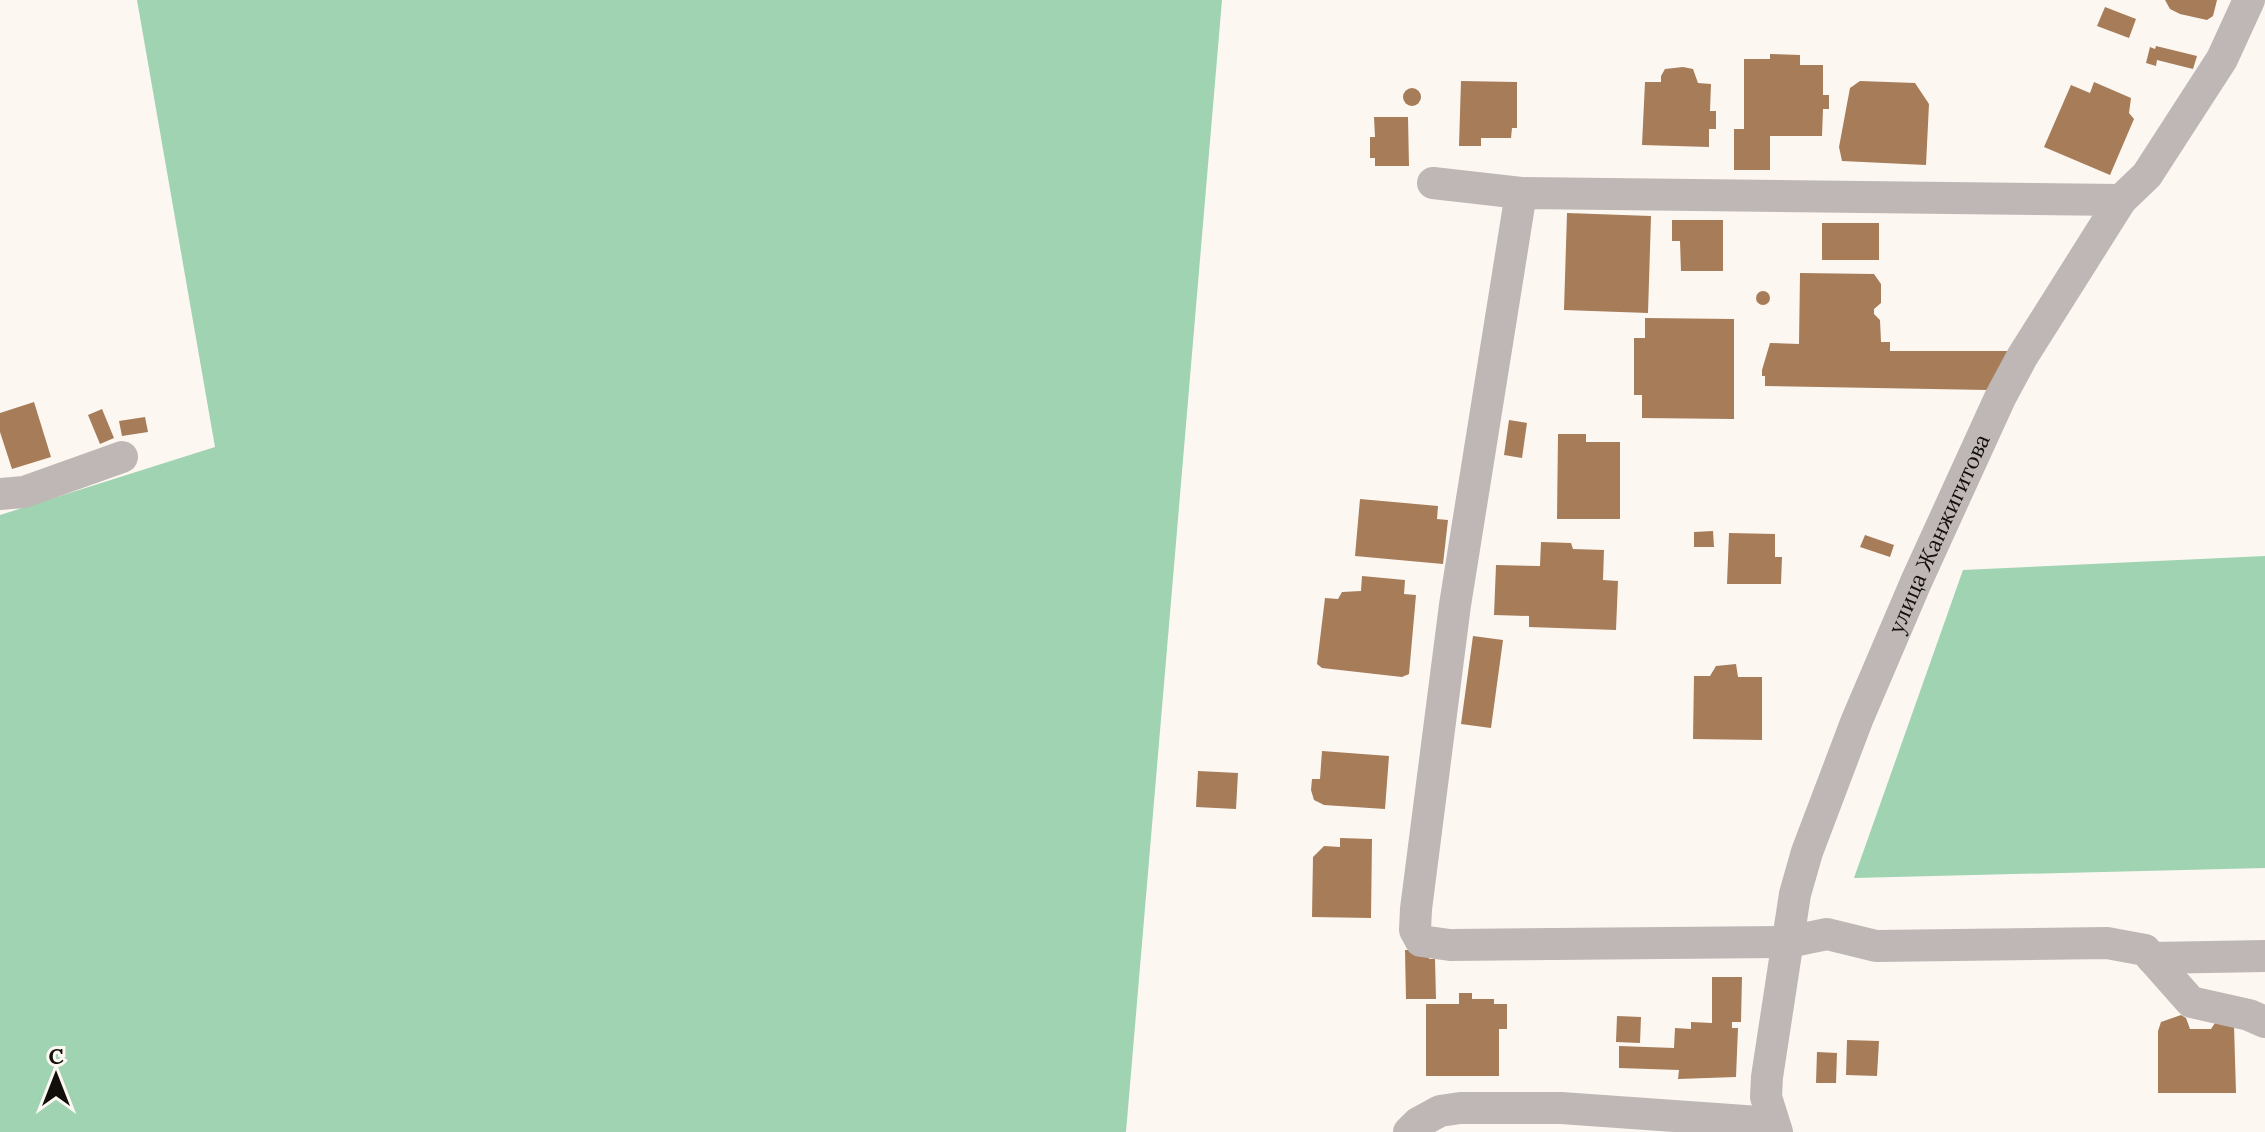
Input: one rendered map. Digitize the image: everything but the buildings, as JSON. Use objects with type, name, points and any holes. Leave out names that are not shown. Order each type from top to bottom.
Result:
[{"type":"street","name":"улица Жанжигитова","points":[[1775,1128],[1766,1097],[1767,1077],[1795,894],[1812,838],[1857,720],[1916,582],[2000,398],[2022,357],[2121,200],[2147,175],[2222,59],[2249,0]]},
{"type":"street","points":[[1433,183],[1521,193],[2121,200]]},
{"type":"street","points":[[1521,193],[1455,605],[1417,898],[1415,930],[1421,941],[1450,945],[1788,942],[1827,934],[1876,946],[2107,943],[2145,950],[2191,1002],[2249,1015],[2265,1022]]},
{"type":"street","points":[[0,494],[24,492],[122,457]]},
{"type":"street","points":[[2152,958],[2265,956]]},
{"type":"street","points":[[1409,1132],[1418,1123],[1440,1111],[1460,1108],[1561,1108],[1775,1128]]},
{"type":"green space","points":[[137,0],[1222,0],[1126,1132],[0,1132],[0,515],[215,447]]},
{"type":"green space","points":[[2265,556],[2265,868],[1854,878],[1963,570]]}]
